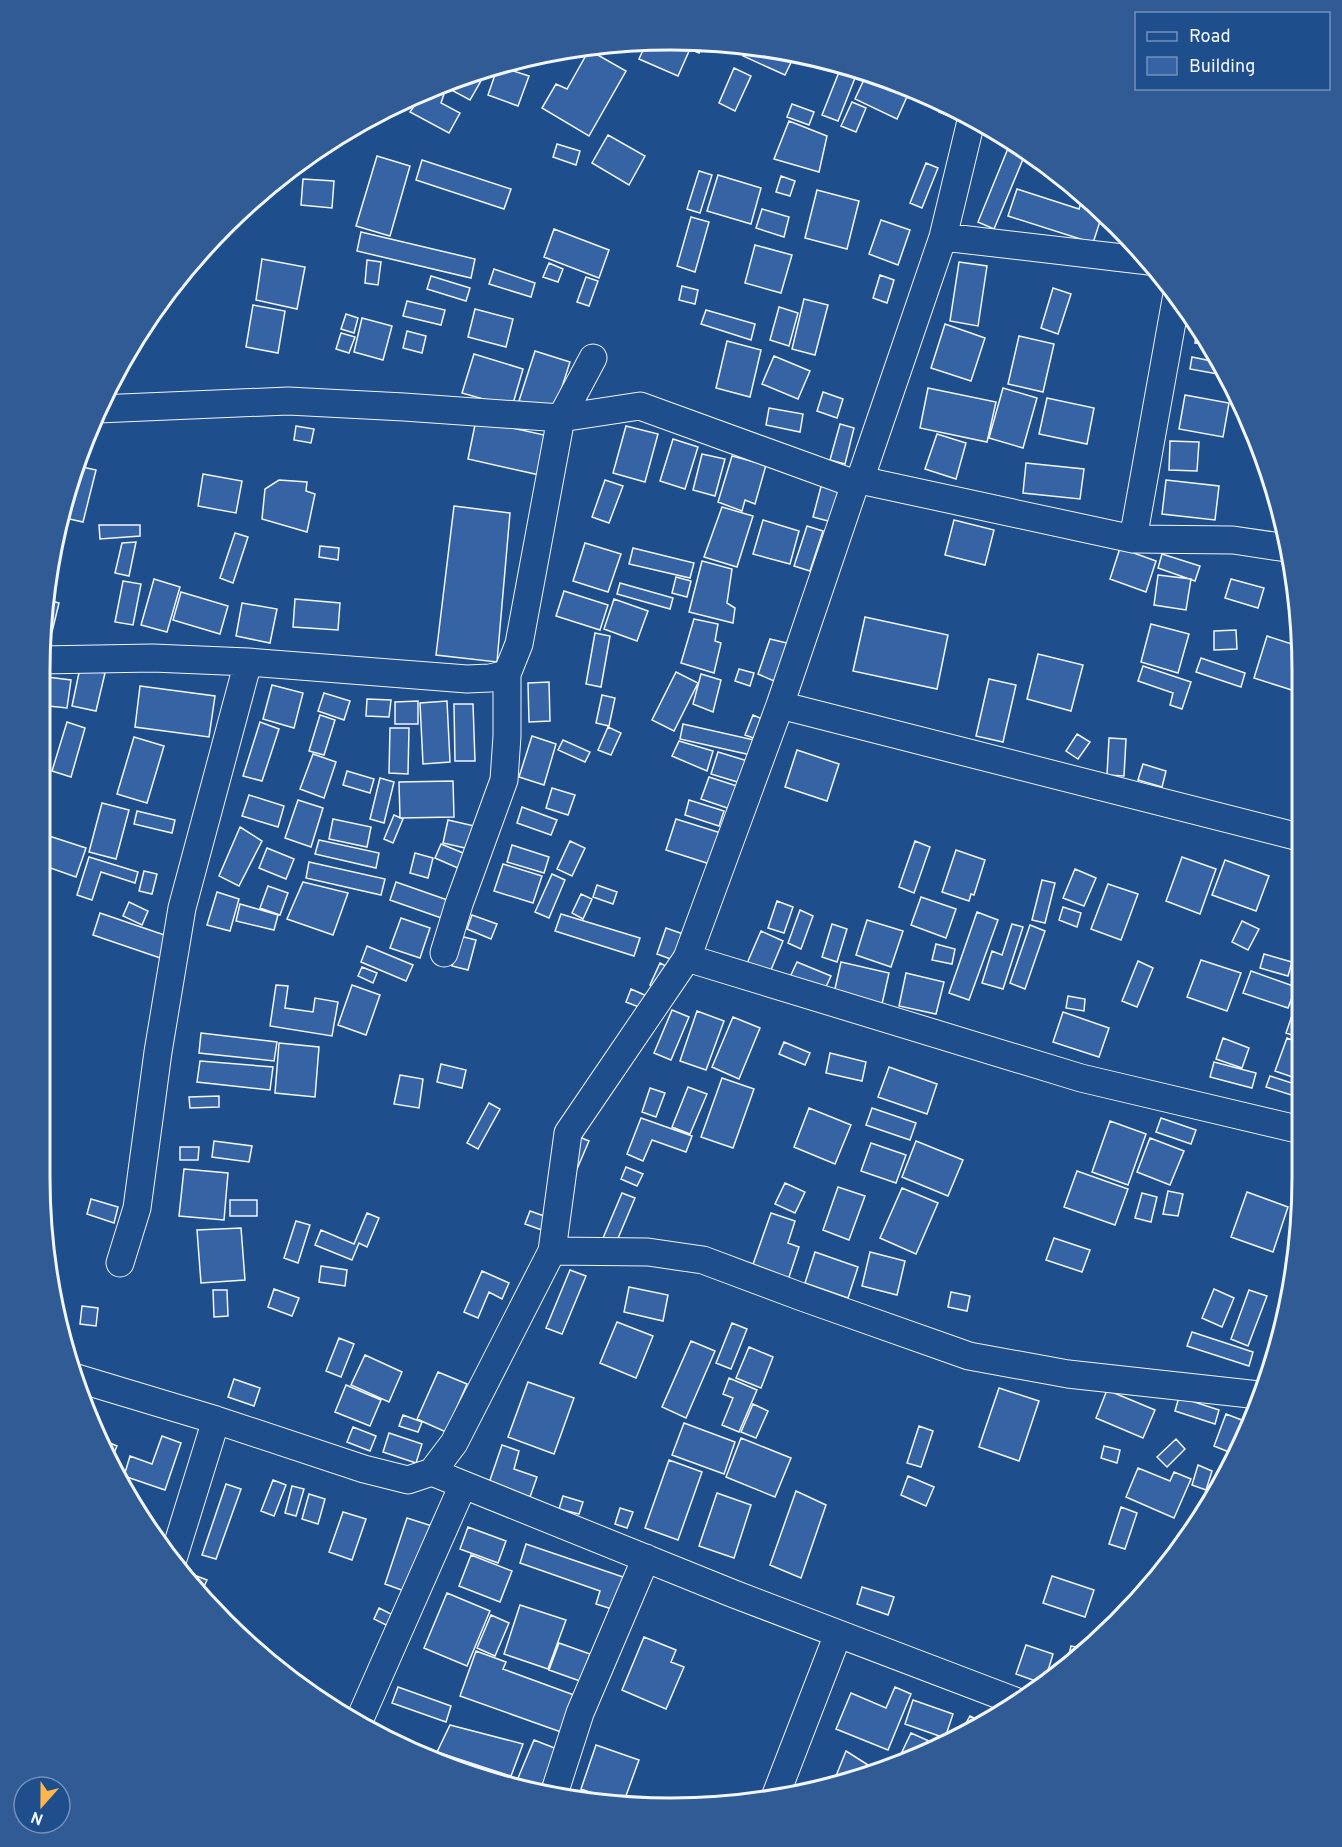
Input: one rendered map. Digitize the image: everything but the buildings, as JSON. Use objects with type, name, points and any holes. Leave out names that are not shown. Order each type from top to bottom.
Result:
[{"type":"street","points":[[84,1380],[216,1420],[375,1472],[408,1480],[432,1472],[454,1443],[552,1251],[568,1132],[687,958],[780,705],[943,237],[970,127]]},
{"type":"street","points":[[943,237],[1137,260]]},
{"type":"street","points":[[1133,539],[1175,308]]},
{"type":"street","points":[[444,953],[459,904],[504,780],[507,675],[519,644],[561,418],[593,357]]},
{"type":"street","points":[[111,403],[288,401],[404,406],[561,418],[640,406],[857,482],[1133,539],[1233,540],[1280,547]]},
{"type":"street","points":[[50,660],[153,658],[248,662],[467,679],[507,675]]},
{"type":"street","points":[[120,1263],[137,1208],[158,1052],[182,908],[248,662]]},
{"type":"street","points":[[780,705],[1292,835]]},
{"type":"street","points":[[687,958],[1081,1078],[1292,1128]]},
{"type":"street","points":[[552,1251],[648,1252],[704,1260],[969,1356],[1068,1374],[1253,1394]]},
{"type":"street","points":[[176,1551],[216,1420]]},
{"type":"street","points":[[432,1472],[838,1634],[1008,1698]]},
{"type":"street","points":[[362,1715],[464,1485]]},
{"type":"street","points":[[555,1787],[579,1713],[645,1558]]},
{"type":"street","points":[[778,1788],[838,1634]]}]
